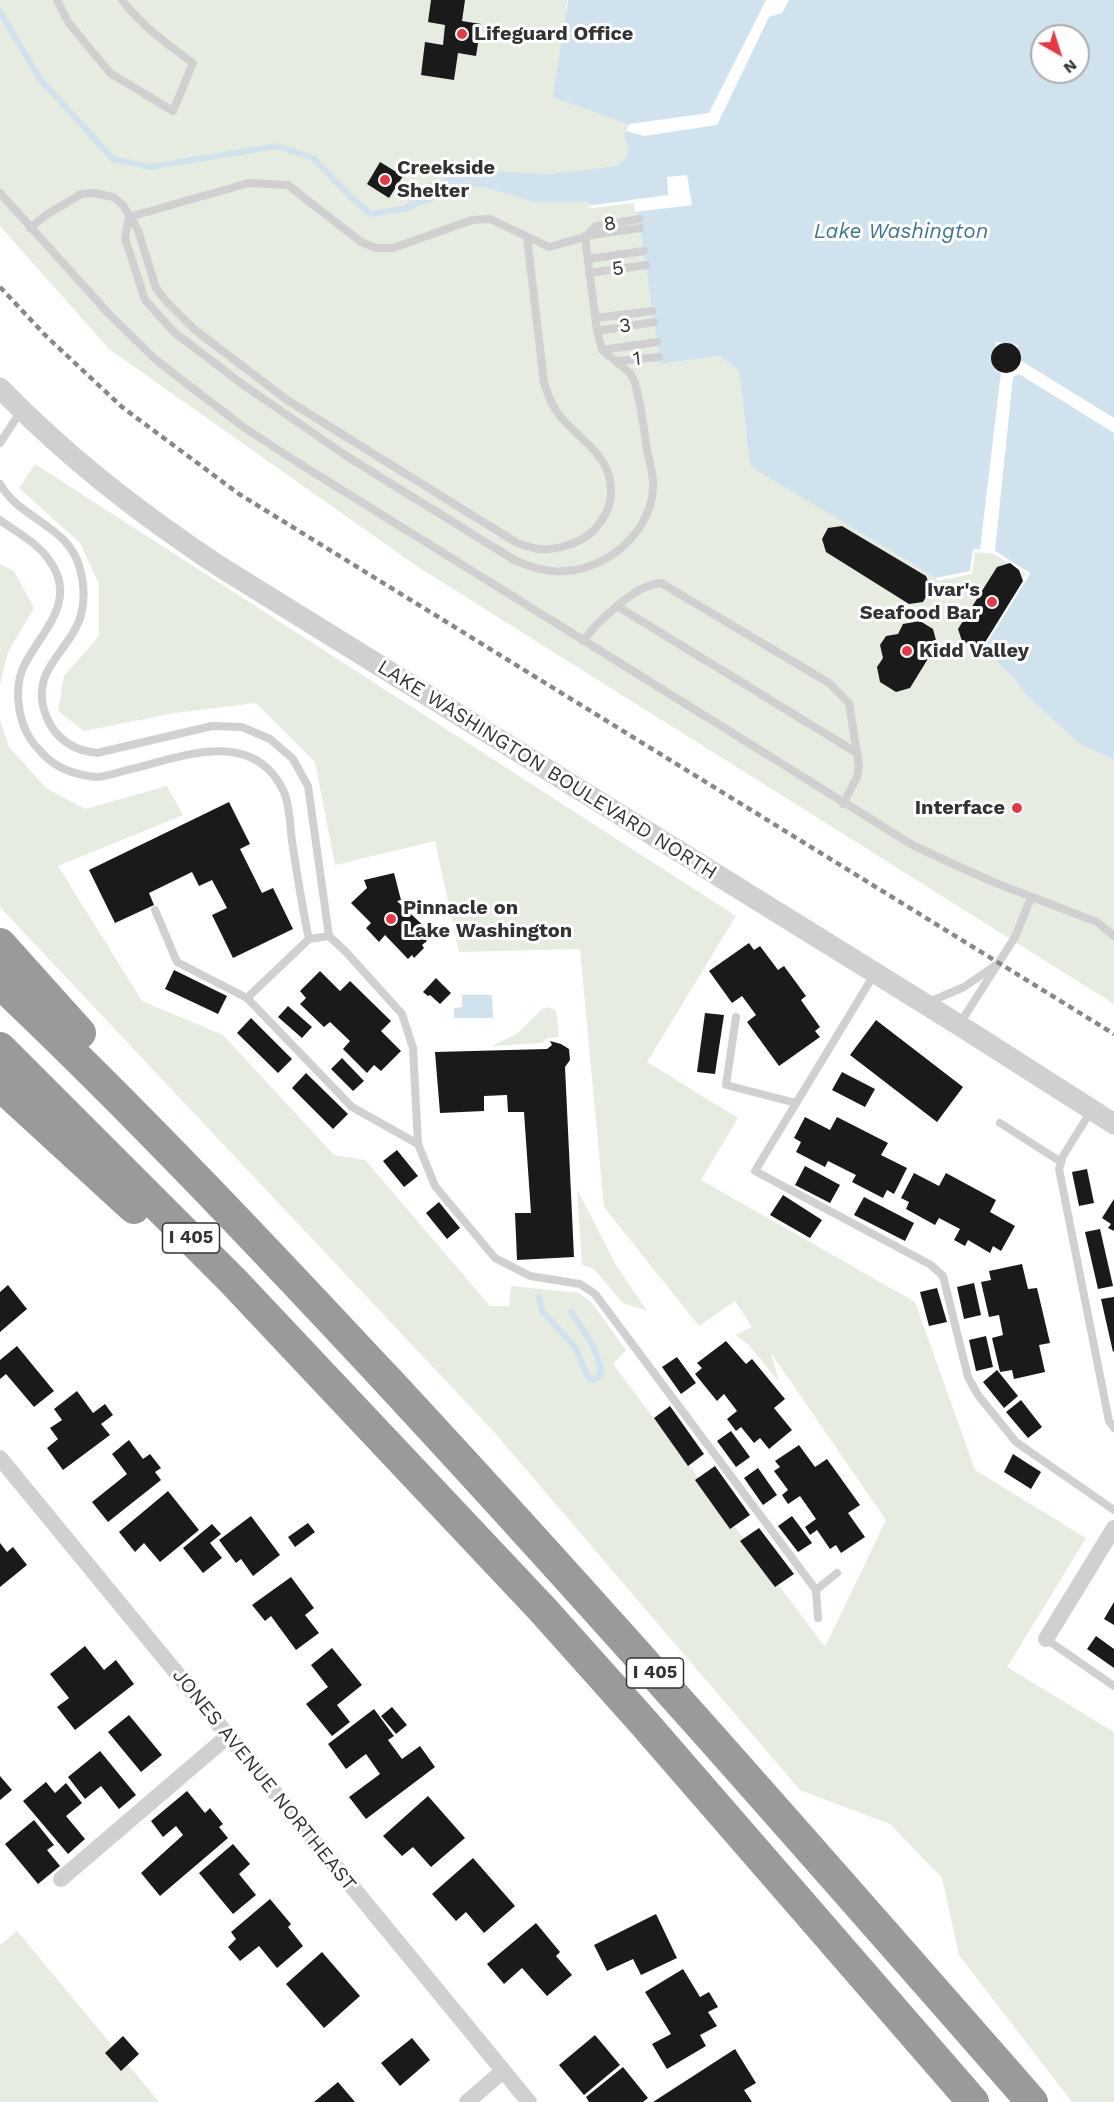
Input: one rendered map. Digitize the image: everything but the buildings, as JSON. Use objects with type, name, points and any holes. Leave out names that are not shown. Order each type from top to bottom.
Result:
[{"type":"highway","points":[[0,944],[92,1046],[267,1253]]},
{"type":"highway","name":"I 405","points":[[0,983],[119,1100],[267,1253],[473,1473],[664,1683],[1032,2102]]},
{"type":"highway","name":"I 405","points":[[0,1048],[233,1281],[543,1610],[974,2102]]},
{"type":"highway","points":[[0,1085],[377,1434]]},
{"type":"street","name":"LAKE WASHINGTON BOULEVARD NORTH","points":[[2,393],[72,458],[133,507],[219,566],[959,1025],[1114,1124]]},
{"type":"street","name":"JONES AVENUE NORTHEAST","points":[[0,1458],[529,2102]]},
{"type":"street","points":[[1046,1639],[1111,1540]]},
{"type":"street","points":[[61,1879],[228,1736]]},
{"type":"street","points":[[467,2102],[503,2071]]},
{"type":"lane","points":[[57,0],[68,22],[110,73],[173,111],[193,63],[134,16],[122,0]]},
{"type":"lane","points":[[129,216],[249,183],[267,183],[288,185],[361,242],[376,249],[393,248],[472,220],[490,219],[549,247],[640,224]]},
{"type":"lane","points":[[0,193],[126,332],[156,360],[289,457],[843,804],[923,851],[1031,898],[1097,922],[1114,936]]},
{"type":"lane","points":[[30,228],[46,215],[81,194],[93,193],[113,197],[123,205],[138,230],[156,288],[194,329],[287,400],[517,543],[541,549],[564,546],[586,537],[600,525],[611,504],[612,482],[607,467],[593,449],[560,417],[550,401],[544,383],[526,237]]},
{"type":"lane","points":[[129,216],[125,238],[145,300],[174,332],[242,384],[348,457],[516,561],[536,569],[553,572],[578,570],[607,558],[630,539],[651,500],[653,483],[639,399],[630,373],[602,350],[597,331],[585,237]]},
{"type":"lane","points":[[588,259],[644,251]]},
{"type":"lane","name":"5","points":[[589,273],[646,265]]},
{"type":"lane","points":[[596,318],[652,311]]},
{"type":"lane","name":"3","points":[[597,331],[654,322]]},
{"type":"lane","points":[[602,350],[657,342]]},
{"type":"lane","name":"1","points":[[616,361],[659,357]]},
{"type":"lane","points":[[0,443],[22,410]]},
{"type":"lane","points":[[0,484],[15,502],[53,529],[69,545],[80,566],[84,590],[81,614],[72,635],[46,674],[42,691],[44,710],[51,727],[63,741],[80,750],[97,753],[212,726],[242,727],[270,739],[293,759],[308,786],[329,936],[402,1014],[413,1048],[418,1144],[435,1186],[495,1258],[530,1276],[579,1284],[595,1294],[816,1590],[818,1618]]},
{"type":"lane","points":[[0,520],[49,559],[57,574],[60,591],[58,608],[51,624],[24,664],[18,690],[20,716],[31,740],[48,760],[72,772],[98,777],[214,750],[236,751],[257,759],[274,774],[285,794],[302,909],[309,939]]},
{"type":"lane","points":[[583,641],[616,606],[638,590],[661,583],[829,682],[849,703],[857,753],[857,777],[843,804]]},
{"type":"lane","points":[[616,606],[857,753]]},
{"type":"lane","points":[[959,1025],[1015,937],[1031,898]]},
{"type":"lane","points":[[155,910],[177,962],[247,998],[352,1107],[418,1144]]},
{"type":"lane","points":[[247,998],[309,939],[329,936]]},
{"type":"lane","points":[[924,1004],[964,987],[999,963]]},
{"type":"lane","points":[[875,974],[755,1171],[931,1265],[944,1276],[966,1368],[978,1395],[1016,1442],[1114,1510]]},
{"type":"lane","points":[[736,1017],[726,1085],[796,1102]]},
{"type":"lane","points":[[1092,1110],[1063,1156],[1059,1169],[1109,1421],[1114,1428]]},
{"type":"lane","points":[[1000,1123],[1061,1162]]},
{"type":"lane","points":[[816,1590],[837,1573]]},
{"type":"lane","points":[[1046,1639],[1114,1686]]},
{"type":"shaded area","points":[[0,0],[568,0],[565,7],[629,124],[624,138],[629,148],[625,160],[615,166],[549,174],[482,170],[535,202],[584,202],[593,205],[636,200],[660,364],[719,356],[739,370],[750,466],[973,549],[995,551],[1030,574],[981,654],[994,659],[1015,679],[1026,695],[1081,745],[1114,760],[1114,1004],[418,567],[109,349],[0,226]]},
{"type":"shaded area","points":[[35,464],[736,916],[647,1062],[738,1118],[701,1180],[915,1302],[975,1470],[1086,1538],[1007,1667],[1114,1732],[1114,2102],[1072,2102],[959,1955],[942,1878],[890,1824],[800,1790],[494,1432],[0,907],[0,720],[9,747],[46,788],[85,809],[167,786],[183,815],[58,866],[142,1001],[223,1035],[334,1155],[365,1160],[490,1306],[508,1306],[509,1308],[511,1286],[579,1293],[591,1302],[626,1350],[613,1364],[825,1647],[886,1520],[771,1353],[779,1382],[749,1345],[735,1335],[752,1327],[735,1301],[699,1326],[604,1207],[580,949],[459,952],[435,841],[335,865],[315,762],[256,703],[175,713],[84,731],[58,711],[64,676],[99,636],[99,584],[80,543],[19,488]]},
{"type":"shaded area","points":[[0,564],[14,571],[34,608],[8,652],[0,685]]},
{"type":"shaded area","points":[[549,1007],[556,1011],[559,1037],[547,1038],[542,1043],[492,1046],[518,1033],[542,1009]]},
{"type":"shaded area","points":[[577,1189],[616,1265],[647,1311],[623,1303],[594,1269],[582,1265]]},
{"type":"shaded area","points":[[17,1931],[159,2102],[0,2102],[0,1945]]},
{"type":"water","name":"Lake Washington","points":[[568,0],[1114,0],[1114,760],[1081,745],[1026,695],[1015,679],[994,659],[980,654],[1030,573],[995,551],[973,549],[970,571],[936,578],[750,466],[739,370],[719,356],[660,364],[636,200],[593,205],[584,202],[535,202],[485,187],[477,187],[454,192],[425,204],[402,208],[429,183],[468,172],[482,170],[549,174],[615,166],[625,160],[629,148],[624,138],[628,124],[553,97]]},
{"type":"water","points":[[462,995],[492,995],[493,1018],[454,1018],[454,1008],[462,1007]]},
{"type":"pier","points":[[766,0],[789,0],[782,13],[769,17],[717,125],[644,136],[626,131],[629,124],[709,113]]},
{"type":"pier","points":[[687,175],[692,205],[635,212],[634,203],[593,208],[587,206],[668,195],[667,177]]},
{"type":"pier","points":[[996,342],[1018,345],[1017,358],[1114,418],[1114,433],[1019,374],[1013,377],[995,551],[1030,574],[980,654],[979,651],[1026,574],[994,554],[975,552],[972,574],[937,581],[936,578],[970,571],[973,549],[980,549],[1001,372],[995,371]]},
{"type":"waterway","points":[[0,12],[40,79],[113,159],[150,167],[277,146],[313,158],[371,214],[409,208],[419,202]]},
{"type":"waterway","points":[[539,1297],[542,1311],[575,1347],[588,1377],[595,1380],[601,1374],[600,1365],[590,1341],[571,1312]]},
{"type":"railway","points":[[0,287],[46,336],[122,407],[239,494],[1114,1034]]},
{"type":"place","name":"Lifeguard Office","points":[[462,34]]},
{"type":"place","name":"Creekside Shelter","points":[[385,180]]},
{"type":"place","name":"Ivar's Seafood Bar","points":[[992,602]]},
{"type":"place","name":"Kidd Valley","points":[[907,651]]},
{"type":"place","name":"Interface","points":[[1017,808]]},
{"type":"place","name":"Pinnacle on Lake Washington","points":[[391,919]]}]
